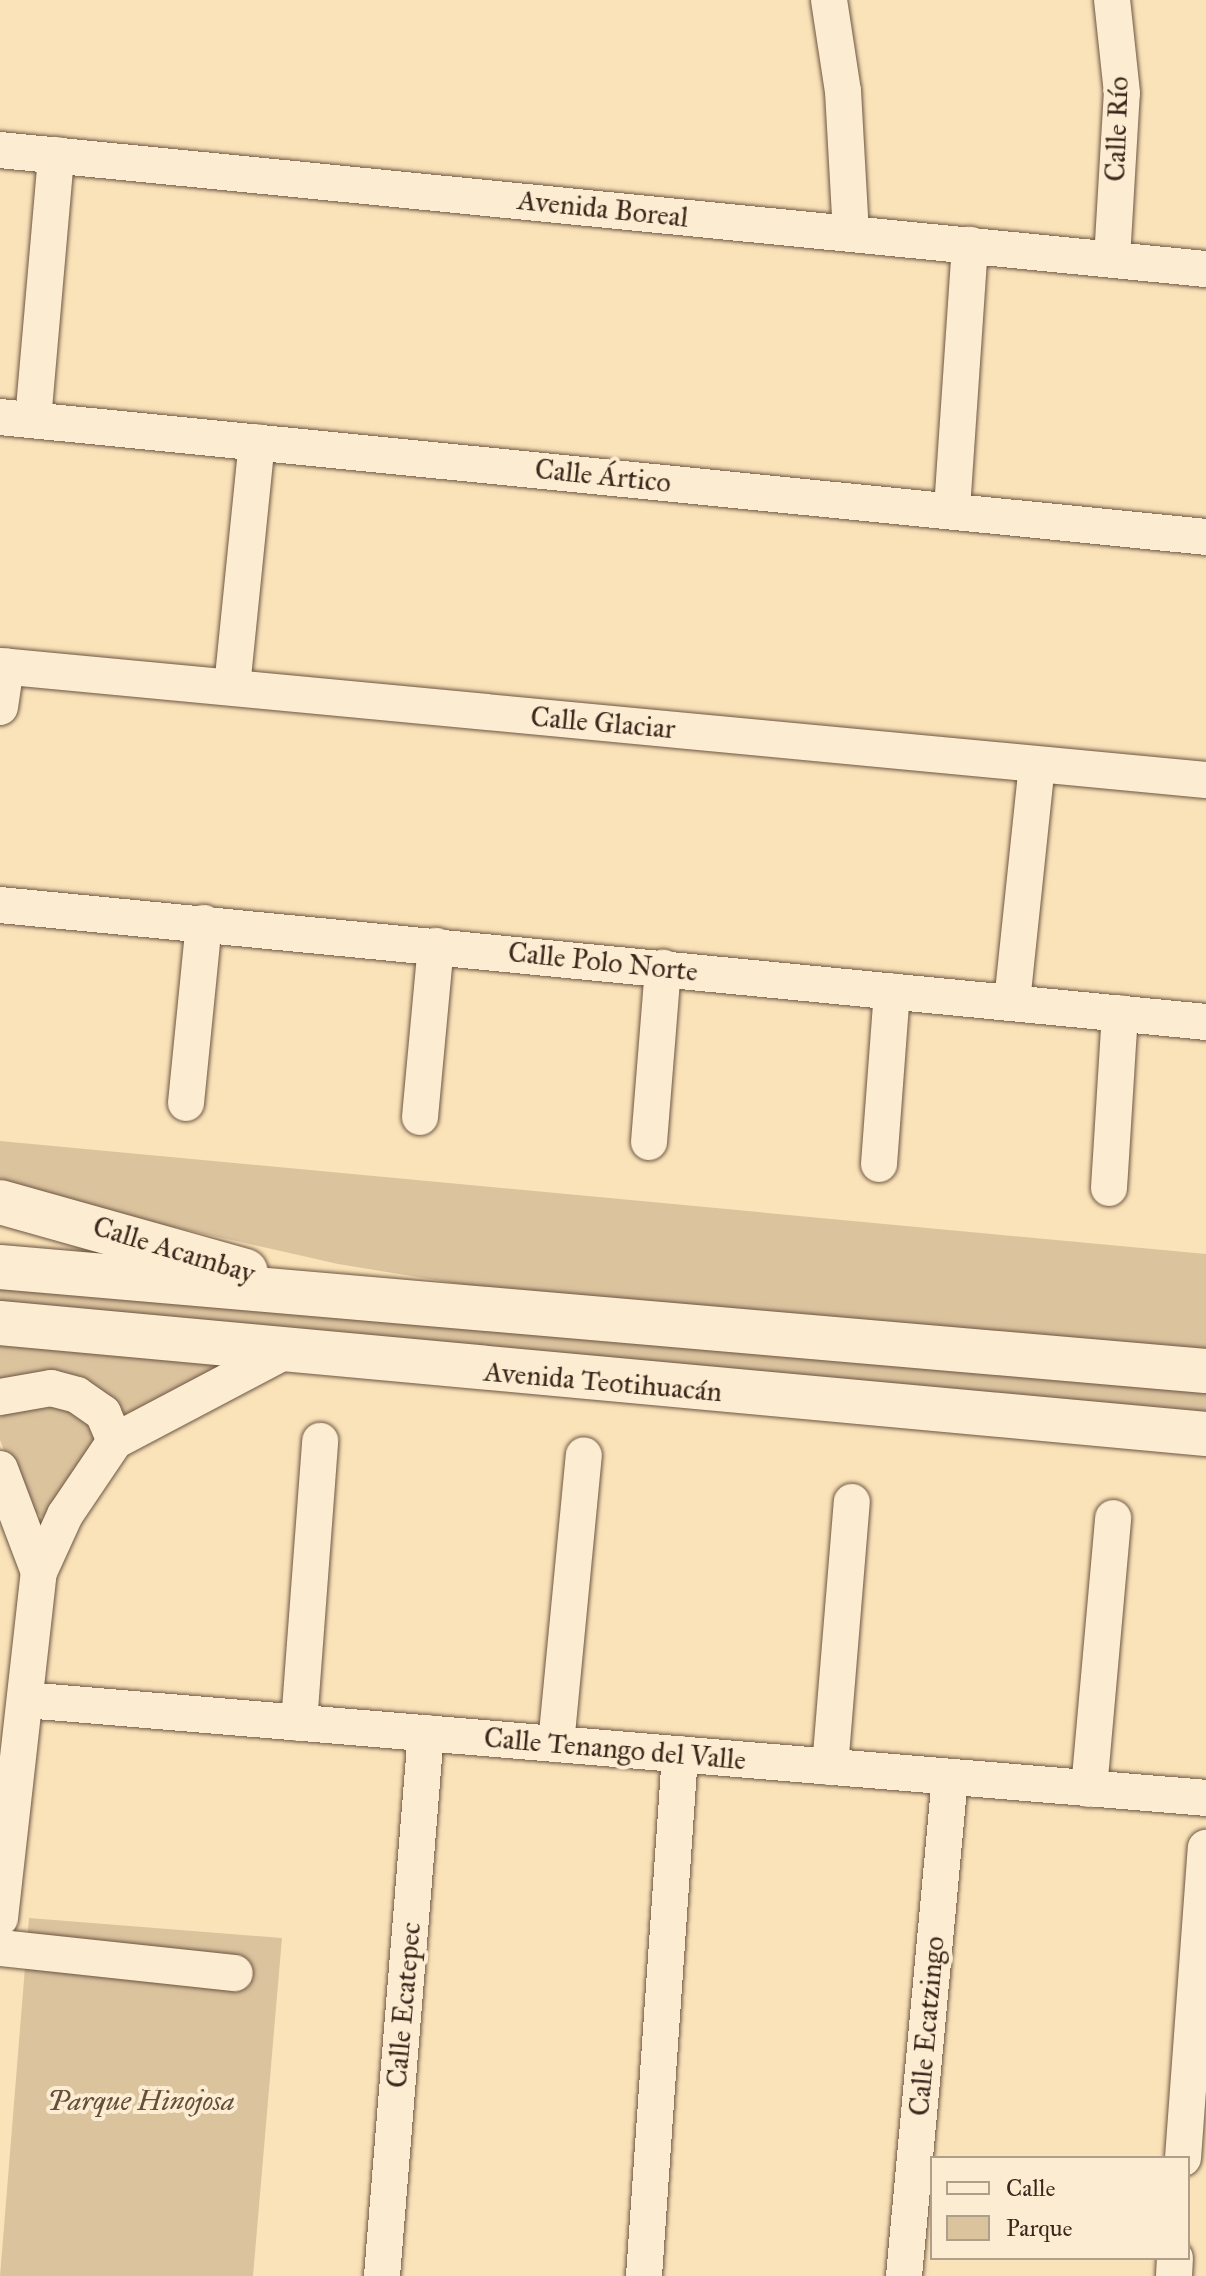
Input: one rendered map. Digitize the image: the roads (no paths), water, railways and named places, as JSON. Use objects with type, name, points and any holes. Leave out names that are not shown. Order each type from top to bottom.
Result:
[{"type":"main road","name":"Calle Acambay","points":[[0,1202],[348,1302]]},
{"type":"main road","points":[[0,1267],[348,1302],[1206,1371]]},
{"type":"main road","name":"Avenida Teotihuacán","points":[[0,1323],[280,1354],[1206,1434]]},
{"type":"street","points":[[829,0],[843,91],[851,233]]},
{"type":"street","name":"Calle Río","points":[[1112,0],[1122,93],[1112,259]]},
{"type":"street","name":"Avenida Boreal","points":[[0,150],[1206,269]]},
{"type":"street","points":[[16,418],[56,155]]},
{"type":"street","points":[[952,509],[970,245]]},
{"type":"street","name":"Calle Ártico","points":[[16,418],[952,509],[1206,537]]},
{"type":"street","points":[[232,687],[257,442]]},
{"type":"street","points":[[0,707],[3,666]]},
{"type":"street","name":"Calle Glaciar","points":[[3,666],[1206,780]]},
{"type":"street","points":[[1012,1002],[1037,765]]},
{"type":"street","name":"Calle Polo Norte","points":[[0,905],[1206,1022]]},
{"type":"street","points":[[186,1103],[204,923]]},
{"type":"street","points":[[420,1117],[436,946]]},
{"type":"street","points":[[649,1142],[663,968]]},
{"type":"street","points":[[879,1164],[892,991]]},
{"type":"street","points":[[1109,1188],[1120,1013]]},
{"type":"street","points":[[0,1918],[39,1572],[65,1515],[115,1441],[280,1354]]},
{"type":"street","points":[[0,1397],[51,1388],[77,1395],[103,1413],[115,1441]]},
{"type":"street","points":[[299,1723],[320,1441]]},
{"type":"street","points":[[556,1744],[584,1455]]},
{"type":"street","points":[[0,1469],[39,1572]]},
{"type":"street","points":[[830,1767],[852,1502]]},
{"type":"street","points":[[1089,1789],[1113,1518]]},
{"type":"street","name":"Calle Tenango del Valle","points":[[25,1700],[1206,1798]]},
{"type":"street","name":"Calle Ecatepec","points":[[382,2276],[426,1733]]},
{"type":"street","points":[[644,2276],[680,1754]]},
{"type":"street","name":"Calle Ecatzingo","points":[[904,2276],[950,1777]]},
{"type":"street","points":[[1183,2156],[1206,1848]]},
{"type":"street","points":[[0,1948],[235,1973]]},
{"type":"park label","name":"Parque Hinojosa","points":[[141,2101]]}]
